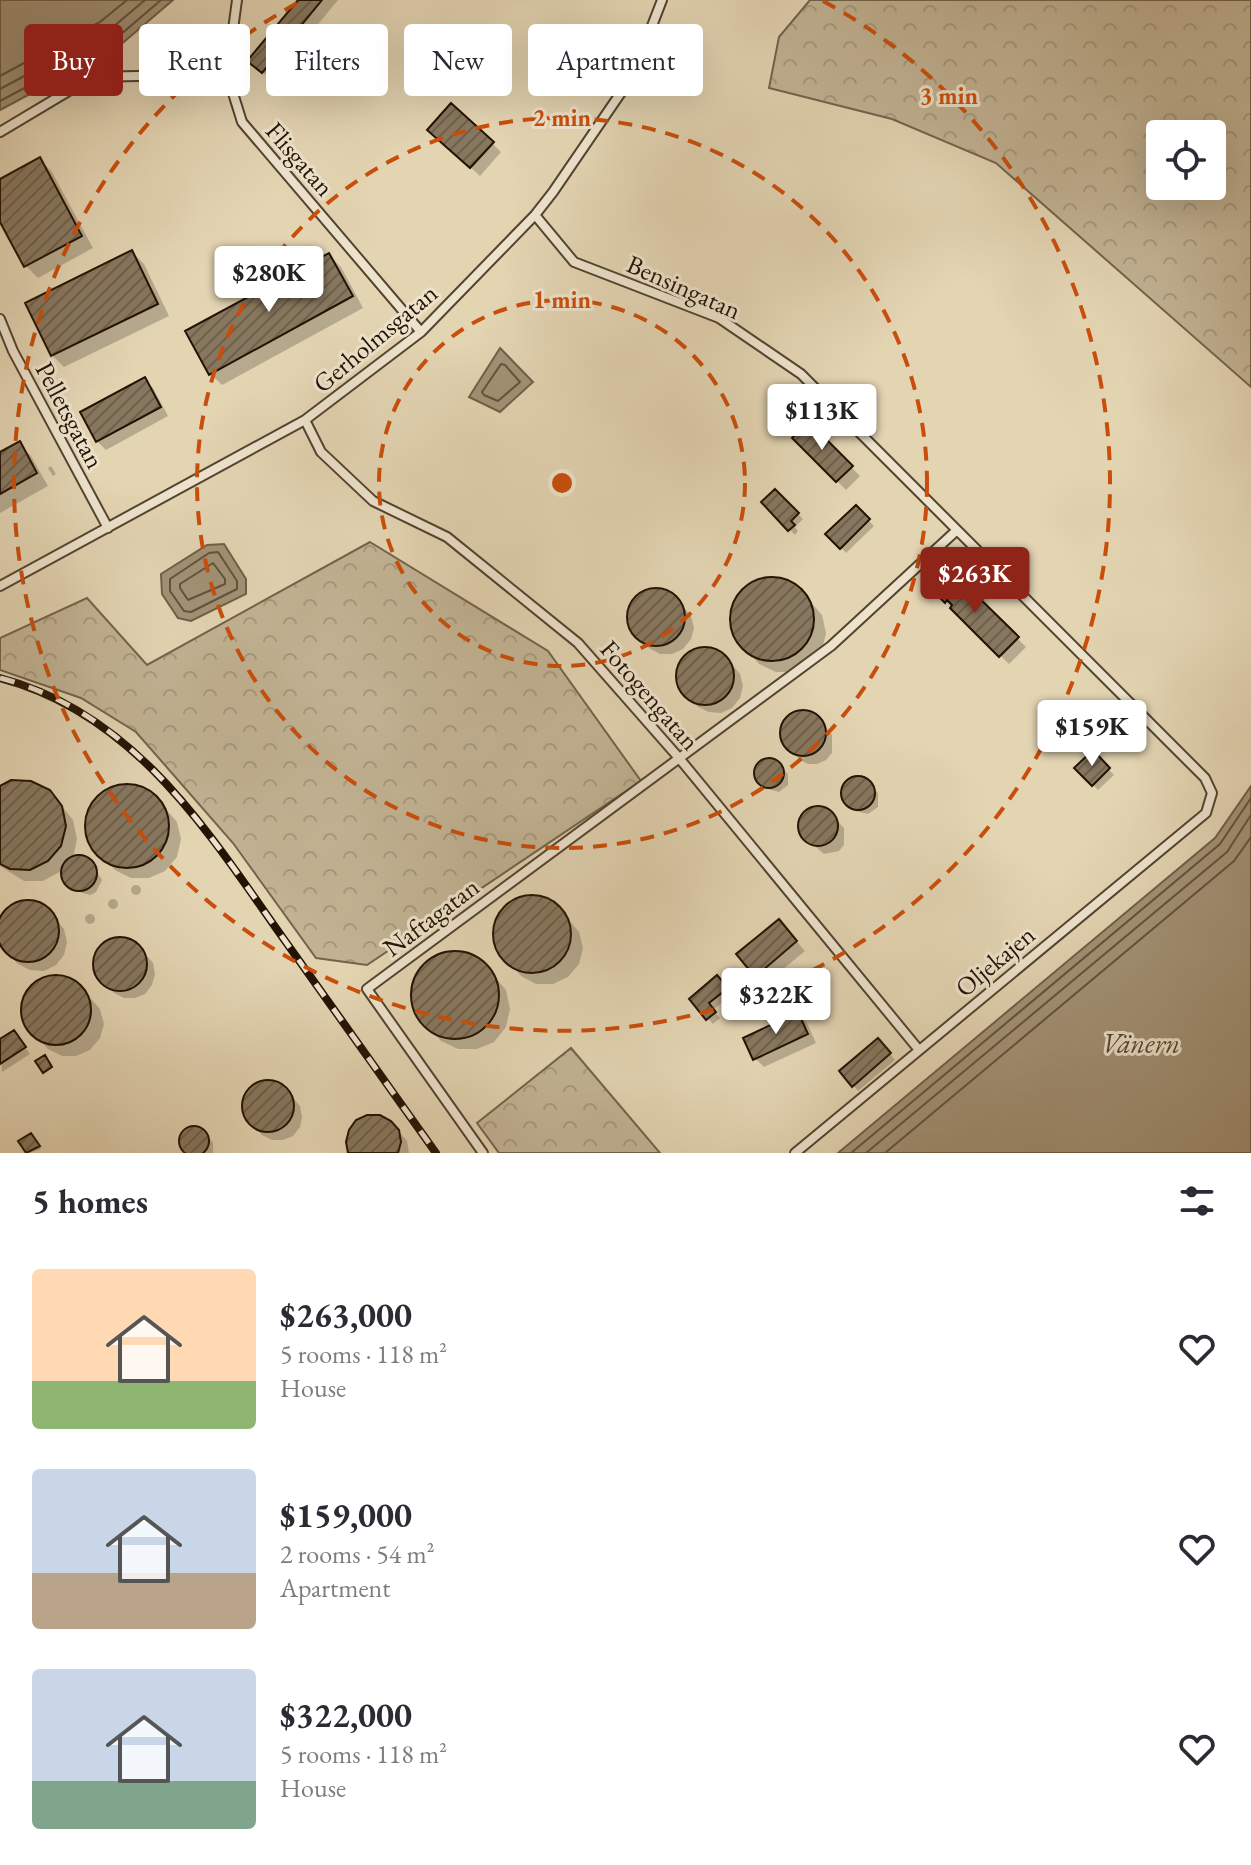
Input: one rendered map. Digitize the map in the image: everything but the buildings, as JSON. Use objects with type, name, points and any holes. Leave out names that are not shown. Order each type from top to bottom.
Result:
[{"type":"lane","points":[[234,24],[237,0]]},
{"type":"lane","name":"Gerholmsgatan","points":[[0,586],[305,420],[421,332],[535,215],[633,75],[662,0]]},
{"type":"lane","points":[[0,132],[92,77],[139,76]]},
{"type":"lane","name":"Flisgatan","points":[[234,96],[242,122],[421,332]]},
{"type":"lane","name":"Bensingatan","points":[[535,215],[574,262],[719,318],[801,374],[1205,778],[1212,793]]},
{"type":"lane","name":"Pelletsgatan","points":[[1,323],[108,528]]},
{"type":"lane","name":"Fotogengatan","points":[[305,420],[321,452],[373,501],[447,537],[578,643],[679,758],[919,1050]]},
{"type":"lane","points":[[679,758],[831,646],[957,530]]},
{"type":"lane","name":"Naftagatan","points":[[483,1153],[367,989],[679,758]]},
{"type":"lane","name":"Oljekajen","points":[[795,1153],[1206,813],[1212,793]]},
{"type":"green space","points":[[810,0],[1251,0],[1251,387],[996,163],[892,119],[769,88],[779,37]]},
{"type":"green space","points":[[370,542],[548,651],[641,781],[367,965],[316,958],[233,843],[136,732],[81,698],[0,670],[0,638],[87,598],[147,665]]},
{"type":"green space","points":[[571,1048],[660,1153],[499,1153],[477,1123]]},
{"type":"water","points":[[0,0],[173,0],[145,24],[139,24],[139,29],[123,43],[123,24],[24,24],[26,96],[0,110]]},
{"type":"water","points":[[500,348],[533,382],[500,412],[469,397]]},
{"type":"water","points":[[224,544],[246,579],[246,594],[191,621],[178,618],[162,594],[161,574],[207,545]]},
{"type":"water","name":"Vänern","points":[[1251,786],[1251,1153],[838,1153],[1215,838]]},
{"type":"railway","points":[[0,678],[49,695],[92,720],[131,750],[167,784],[230,863],[436,1153]]}]
